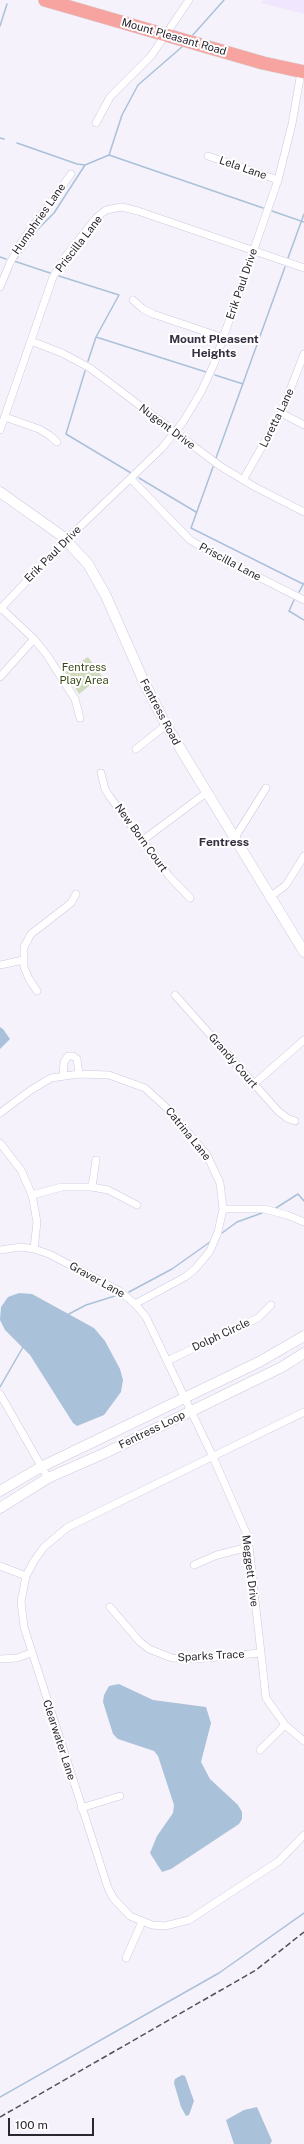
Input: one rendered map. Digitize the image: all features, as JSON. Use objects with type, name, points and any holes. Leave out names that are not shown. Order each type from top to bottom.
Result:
[{"type":"highway","name":"Mount Pleasant Road","points":[[45,0],[303,72]]},
{"type":"street","points":[[96,123],[110,97],[151,56],[189,0]]},
{"type":"street","name":"Erik Paul Drive","points":[[0,608],[66,540],[162,448],[201,392],[224,338],[278,180],[303,72]]},
{"type":"street","name":"Lela Lane","points":[[208,156],[278,180]]},
{"type":"street","name":"Humphries Lane","points":[[0,286],[22,240],[71,174]]},
{"type":"street","name":"Priscilla Lane","points":[[0,430],[48,290],[59,267],[97,217],[106,210],[127,207],[304,268]]},
{"type":"street","points":[[133,300],[143,309],[153,314],[224,338]]},
{"type":"street","name":"Nugent Drive","points":[[31,341],[62,353],[90,368],[220,466],[243,480],[304,512]]},
{"type":"street","name":"Loretta Lane","points":[[243,480],[281,414],[304,354]]},
{"type":"street","points":[[281,414],[304,425]]},
{"type":"street","points":[[4,417],[39,429],[57,442]]},
{"type":"street","name":"Priscilla Lane","points":[[131,479],[190,540],[219,557],[304,600]]},
{"type":"street","name":"Fentress Road","points":[[2,496],[66,540],[88,564],[106,596],[144,682],[166,725],[304,952]]},
{"type":"street","points":[[0,608],[34,640],[50,659],[75,699],[80,718]]},
{"type":"street","points":[[0,677],[34,640]]},
{"type":"street","points":[[136,749],[166,725]]},
{"type":"street","name":"New Born Court","points":[[101,773],[105,789],[177,887],[190,898]]},
{"type":"street","points":[[234,839],[266,788]]},
{"type":"street","points":[[143,840],[206,793]]},
{"type":"street","points":[[270,897],[286,885],[304,856]]},
{"type":"street","points":[[37,992],[29,979],[23,960],[24,946],[31,934],[71,903],[76,894]]},
{"type":"street","points":[[0,966],[23,960]]},
{"type":"street","name":"Grandy Court","points":[[175,996],[282,1115],[295,1121]]},
{"type":"street","points":[[254,1084],[304,1040]]},
{"type":"street","points":[[63,1076],[64,1062],[68,1056],[73,1056],[77,1059],[79,1074]]},
{"type":"street","name":"Catrina Lane","points":[[0,1114],[41,1083],[63,1076],[79,1074],[109,1075],[145,1088],[158,1098],[193,1137],[213,1166],[220,1183],[223,1209],[218,1232],[210,1251],[195,1269],[172,1285],[135,1304]]},
{"type":"street","points":[[0,1143],[20,1170],[32,1195],[37,1222],[34,1249]]},
{"type":"street","points":[[92,1187],[96,1160]]},
{"type":"street","points":[[32,1195],[62,1187],[92,1187],[108,1190],[137,1205]]},
{"type":"street","points":[[223,1209],[264,1209],[304,1222]]},
{"type":"street","name":"Graver Lane","points":[[0,1250],[21,1247],[50,1254],[118,1290],[135,1304],[146,1317],[185,1399]]},
{"type":"street","name":"Dolph Circle","points":[[167,1361],[258,1318],[271,1305]]},
{"type":"street","name":"Fentress Loop","points":[[0,1491],[41,1467],[185,1399],[259,1362],[304,1336]]},
{"type":"street","name":"Fentress Loop","points":[[0,1508],[48,1478],[191,1412],[282,1367],[304,1353]]},
{"type":"street","points":[[0,1394],[48,1478]]},
{"type":"street","name":"Meggett Drive","points":[[185,1399],[213,1457],[248,1537],[266,1698],[285,1725],[304,1741]]},
{"type":"street","name":"Clearwater Lane","points":[[304,1412],[68,1527],[44,1547],[26,1576],[21,1602],[22,1614],[31,1653],[108,1888],[114,1899],[130,1916],[142,1922],[165,1926],[189,1920],[280,1861],[304,1834]]},
{"type":"street","points":[[194,1565],[217,1555],[249,1547]]},
{"type":"street","points":[[0,1566],[26,1576]]},
{"type":"street","name":"Sparks Trace","points":[[110,1607],[140,1642],[149,1649],[166,1656],[184,1659],[260,1653]]},
{"type":"street","points":[[0,1659],[17,1658],[31,1653]]},
{"type":"street","points":[[260,1750],[285,1725]]},
{"type":"street","points":[[81,1808],[120,1796]]},
{"type":"street","points":[[126,1958],[142,1922]]},
{"type":"shaded area","points":[[263,0],[304,0],[304,14],[261,3]]},
{"type":"green space","name":"Fentress Play Area","points":[[88,657],[102,676],[79,694],[65,672]]},
{"type":"water","points":[[0,1027],[10,1039],[0,1049]]},
{"type":"water","points":[[19,1293],[32,1294],[94,1328],[105,1341],[120,1369],[123,1380],[121,1392],[104,1415],[77,1426],[73,1423],[30,1355],[5,1330],[0,1320],[1,1307],[8,1297]]},
{"type":"water","points":[[119,1684],[153,1700],[206,1707],[211,1723],[201,1762],[210,1779],[238,1805],[242,1812],[242,1819],[239,1824],[171,1869],[162,1872],[150,1853],[157,1836],[173,1813],[174,1805],[158,1756],[154,1751],[118,1739],[113,1734],[103,1702],[104,1695],[109,1686]]},
{"type":"water","points":[[182,2075],[185,2076],[194,2101],[189,2115],[186,2116],[181,2107],[174,2083],[175,2079]]},
{"type":"water","points":[[257,2107],[272,2141],[270,2144],[234,2144],[226,2120],[244,2110]]},
{"type":"waterway","points":[[192,36],[224,0]]},
{"type":"waterway","points":[[0,26],[7,4]]},
{"type":"waterway","points":[[109,155],[122,115],[138,85],[183,46]]},
{"type":"waterway","points":[[0,138],[4,139]]},
{"type":"waterway","points":[[17,143],[77,164],[85,165],[109,155],[263,208]]},
{"type":"waterway","points":[[17,258],[37,230],[54,213],[85,165]]},
{"type":"waterway","points":[[272,211],[304,222]]},
{"type":"waterway","points":[[288,258],[304,214]]},
{"type":"waterway","points":[[0,257],[6,259]]},
{"type":"waterway","points":[[14,261],[50,273]]},
{"type":"waterway","points":[[216,458],[285,267]]},
{"type":"waterway","points":[[8,276],[11,269]]},
{"type":"waterway","points":[[59,276],[119,295],[96,337],[88,361]]},
{"type":"waterway","points":[[96,337],[206,372]]},
{"type":"waterway","points":[[85,371],[66,434],[131,473]]},
{"type":"waterway","points":[[215,375],[243,384]]},
{"type":"waterway","points":[[213,467],[191,528],[303,584]]},
{"type":"waterway","points":[[139,478],[196,512]]},
{"type":"waterway","points":[[299,592],[304,583]]},
{"type":"waterway","points":[[294,600],[289,611],[304,620]]},
{"type":"waterway","points":[[276,1208],[298,1194],[304,1201]]},
{"type":"waterway","points":[[222,1233],[237,1222],[262,1213]]},
{"type":"waterway","points":[[129,1292],[172,1269],[210,1242]]},
{"type":"waterway","points":[[67,1315],[86,1305],[118,1295]]},
{"type":"waterway","points":[[0,1387],[23,1347]]},
{"type":"waterway","points":[[0,2097],[219,1973],[304,1913]]},
{"type":"railway","points":[[0,2117],[256,1970],[304,1932]]},
{"type":"district","name":"Mount Pleasent Heights","points":[[214,346]]},
{"type":"district","name":"Fentress","points":[[224,842]]}]
